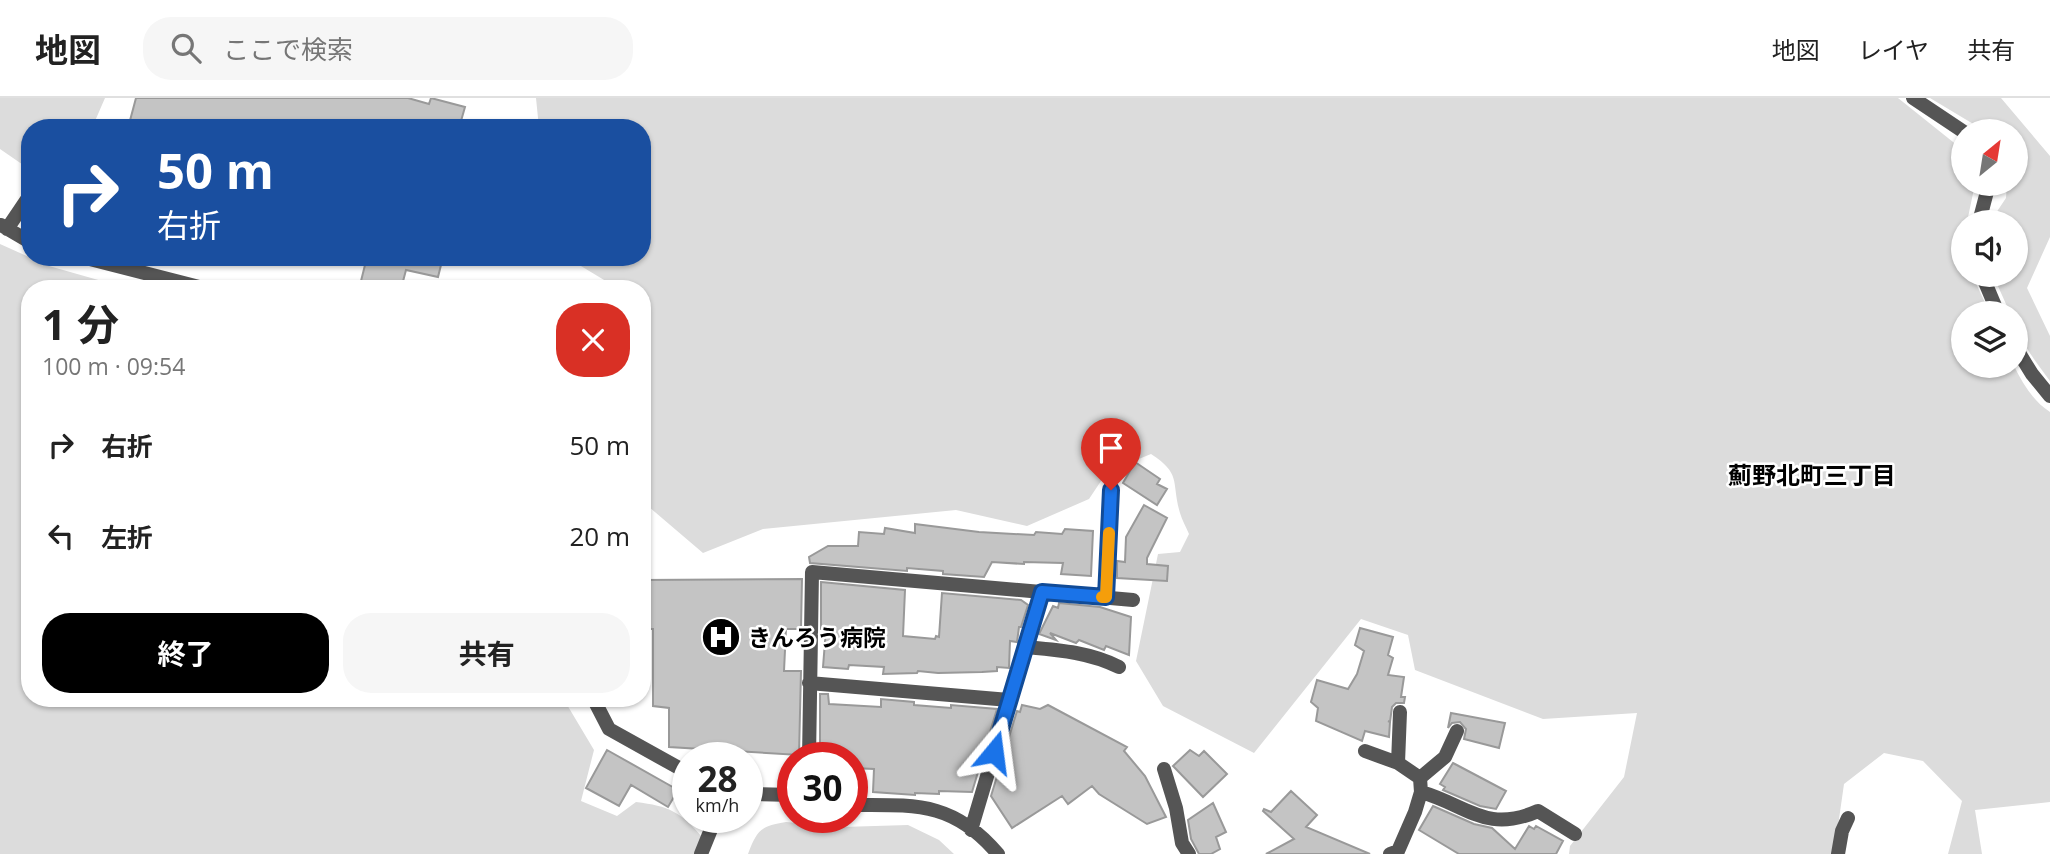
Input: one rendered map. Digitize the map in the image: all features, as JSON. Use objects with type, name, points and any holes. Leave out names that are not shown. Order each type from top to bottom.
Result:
[{"type":"street","points":[[1913,98],[1951,123]]},
{"type":"street","points":[[21,206],[4,227],[21,237]]},
{"type":"street","points":[[117,266],[171,280]]},
{"type":"street","points":[[2028,368],[2050,396]]},
{"type":"street","points":[[1106,597],[1111,490]]},
{"type":"street","points":[[809,742],[811,572],[1133,600]]},
{"type":"street","points":[[971,830],[1042,592]]},
{"type":"street","points":[[1025,647],[1084,654],[1119,667]]},
{"type":"street","points":[[810,683],[1009,700]]},
{"type":"street","points":[[598,707],[609,729],[672,764]]},
{"type":"street","points":[[1398,763],[1400,712]]},
{"type":"street","points":[[1397,853],[1420,785],[1445,757],[1457,731]]},
{"type":"street","points":[[1365,751],[1398,763],[1420,785],[1493,820],[1515,821],[1538,811],[1575,834]]},
{"type":"street","points":[[1164,769],[1176,808],[1182,844],[1189,854]]},
{"type":"street","points":[[868,805],[917,805],[945,814],[985,839],[998,854]]},
{"type":"street","points":[[1838,854],[1842,831],[1848,818]]},
{"type":"street","points":[[701,854],[710,833]]},
{"type":"shaded area","points":[[0,98],[105,98],[96,119],[21,119],[21,163],[0,149]]},
{"type":"shaded area","points":[[536,98],[1898,98],[1951,140],[1951,196],[1972,196],[1970,210],[1951,210],[1951,287],[1978,287],[1984,301],[1951,301],[1951,378],[2020,378],[2038,403],[2050,412],[2050,802],[1975,810],[1982,854],[1948,854],[1962,801],[1923,761],[1884,753],[1844,784],[1834,854],[1569,854],[1570,846],[1624,777],[1637,713],[1543,719],[1415,670],[1408,635],[1361,619],[1254,753],[1163,706],[1136,661],[1158,554],[1180,552],[1189,534],[1177,502],[1174,479],[1167,467],[1151,454],[1107,472],[1089,499],[1027,526],[956,510],[763,529],[703,553],[651,509],[651,280],[604,280],[581,266],[651,266],[651,119],[538,119]]},
{"type":"shaded area","points":[[1930,98],[2001,98],[2019,119],[1965,119]]},
{"type":"shaded area","points":[[2028,130],[2050,156],[2050,237],[2028,286],[2028,210],[1998,210],[2006,198],[2028,196]]},
{"type":"shaded area","points":[[0,244],[21,253],[21,266],[49,266],[98,280],[21,280],[21,707],[568,707],[594,750],[581,801],[617,816],[636,802],[666,808],[672,811],[672,833],[698,833],[702,837],[694,854],[0,854]]},
{"type":"shaded area","points":[[1998,287],[2027,287],[2050,336],[2050,381],[2028,348],[2028,301],[2005,301]]},
{"type":"shaded area","points":[[777,824],[777,833],[868,833],[868,826],[908,825],[939,840],[954,854],[748,854],[757,834],[763,833],[763,830]]},
{"type":"building","points":[[136,98],[408,98],[429,104],[431,98],[465,107],[462,119],[130,119]]},
{"type":"building","points":[[365,266],[441,266],[438,277],[406,270],[403,280],[361,280]]},
{"type":"building","points":[[1135,462],[1160,479],[1157,484],[1167,489],[1157,505],[1123,483]]},
{"type":"building","points":[[1144,505],[1167,518],[1147,558],[1147,564],[1168,566],[1167,581],[1117,578],[1117,561],[1125,562],[1126,537]]},
{"type":"building","points":[[915,524],[1034,535],[1036,532],[1062,534],[1065,529],[1093,531],[1091,576],[1061,574],[1063,563],[992,562],[984,577],[907,568],[907,571],[810,563],[809,557],[828,546],[858,546],[859,532],[884,534],[885,528],[915,533]]},
{"type":"building","name":"きんろう病院","points":[[802,579],[801,629],[786,629],[784,671],[801,671],[799,742],[777,742],[777,754],[763,753],[763,742],[672,742],[672,747],[669,747],[669,708],[653,706],[651,580]]},
{"type":"building","points":[[821,582],[905,590],[903,636],[935,639],[936,636],[939,637],[942,593],[1021,600],[1028,605],[1019,627],[1017,642],[1010,641],[1009,668],[997,667],[997,671],[982,672],[918,671],[883,674],[884,667],[823,667],[826,629],[821,629]]},
{"type":"building","points":[[1059,603],[1100,607],[1131,617],[1129,655],[1106,646],[1104,650],[1079,640],[1076,643],[1050,633],[1056,640],[1039,634],[1053,606],[1058,608]]},
{"type":"building","points":[[1360,628],[1393,637],[1388,655],[1393,658],[1388,675],[1404,677],[1401,697],[1405,697],[1404,703],[1396,703],[1392,707],[1389,737],[1365,731],[1362,741],[1316,721],[1318,708],[1311,702],[1317,680],[1348,689],[1357,674],[1364,651],[1355,645]]},
{"type":"building","points":[[820,694],[828,694],[829,704],[881,707],[881,699],[914,702],[914,705],[997,709],[972,792],[939,791],[939,794],[915,795],[873,792],[874,769],[868,769],[868,742],[820,742]]},
{"type":"building","points":[[1022,705],[1040,709],[1048,705],[1127,747],[1124,751],[1145,776],[1166,817],[1147,824],[1099,794],[1092,786],[1068,804],[1062,796],[1012,828],[991,796],[1017,711],[1020,712]]},
{"type":"building","points":[[1451,713],[1505,723],[1499,748],[1464,739],[1466,729],[1460,722],[1452,723],[1448,728]]},
{"type":"building","points":[[607,750],[672,787],[672,800],[668,807],[631,785],[619,806],[586,788]]},
{"type":"building","points":[[1190,750],[1199,756],[1204,751],[1227,774],[1203,797],[1173,766]]},
{"type":"building","points":[[1453,763],[1506,791],[1496,809],[1480,806],[1443,790],[1445,787],[1440,784]]},
{"type":"building","points":[[1291,791],[1317,815],[1306,827],[1370,854],[1266,854],[1294,839],[1263,811],[1264,809],[1271,812]]},
{"type":"building","points":[[1213,803],[1226,832],[1216,837],[1220,849],[1211,854],[1199,854],[1191,839],[1188,820]]},
{"type":"building","points":[[1433,806],[1474,824],[1492,828],[1515,849],[1529,826],[1534,829],[1536,826],[1563,841],[1556,854],[1459,854],[1419,830]]},
{"type":"slow traffic","points":[[1102,597],[1106,597],[1109,533]]},
{"type":"place","name":"きんろう病院","points":[[721,637]]},
{"type":"district","name":"薊野北町三丁目","points":[[1812,474]]},
{"type":"route","points":[[994,752],[1042,592],[1106,597],[1111,490]]}]
